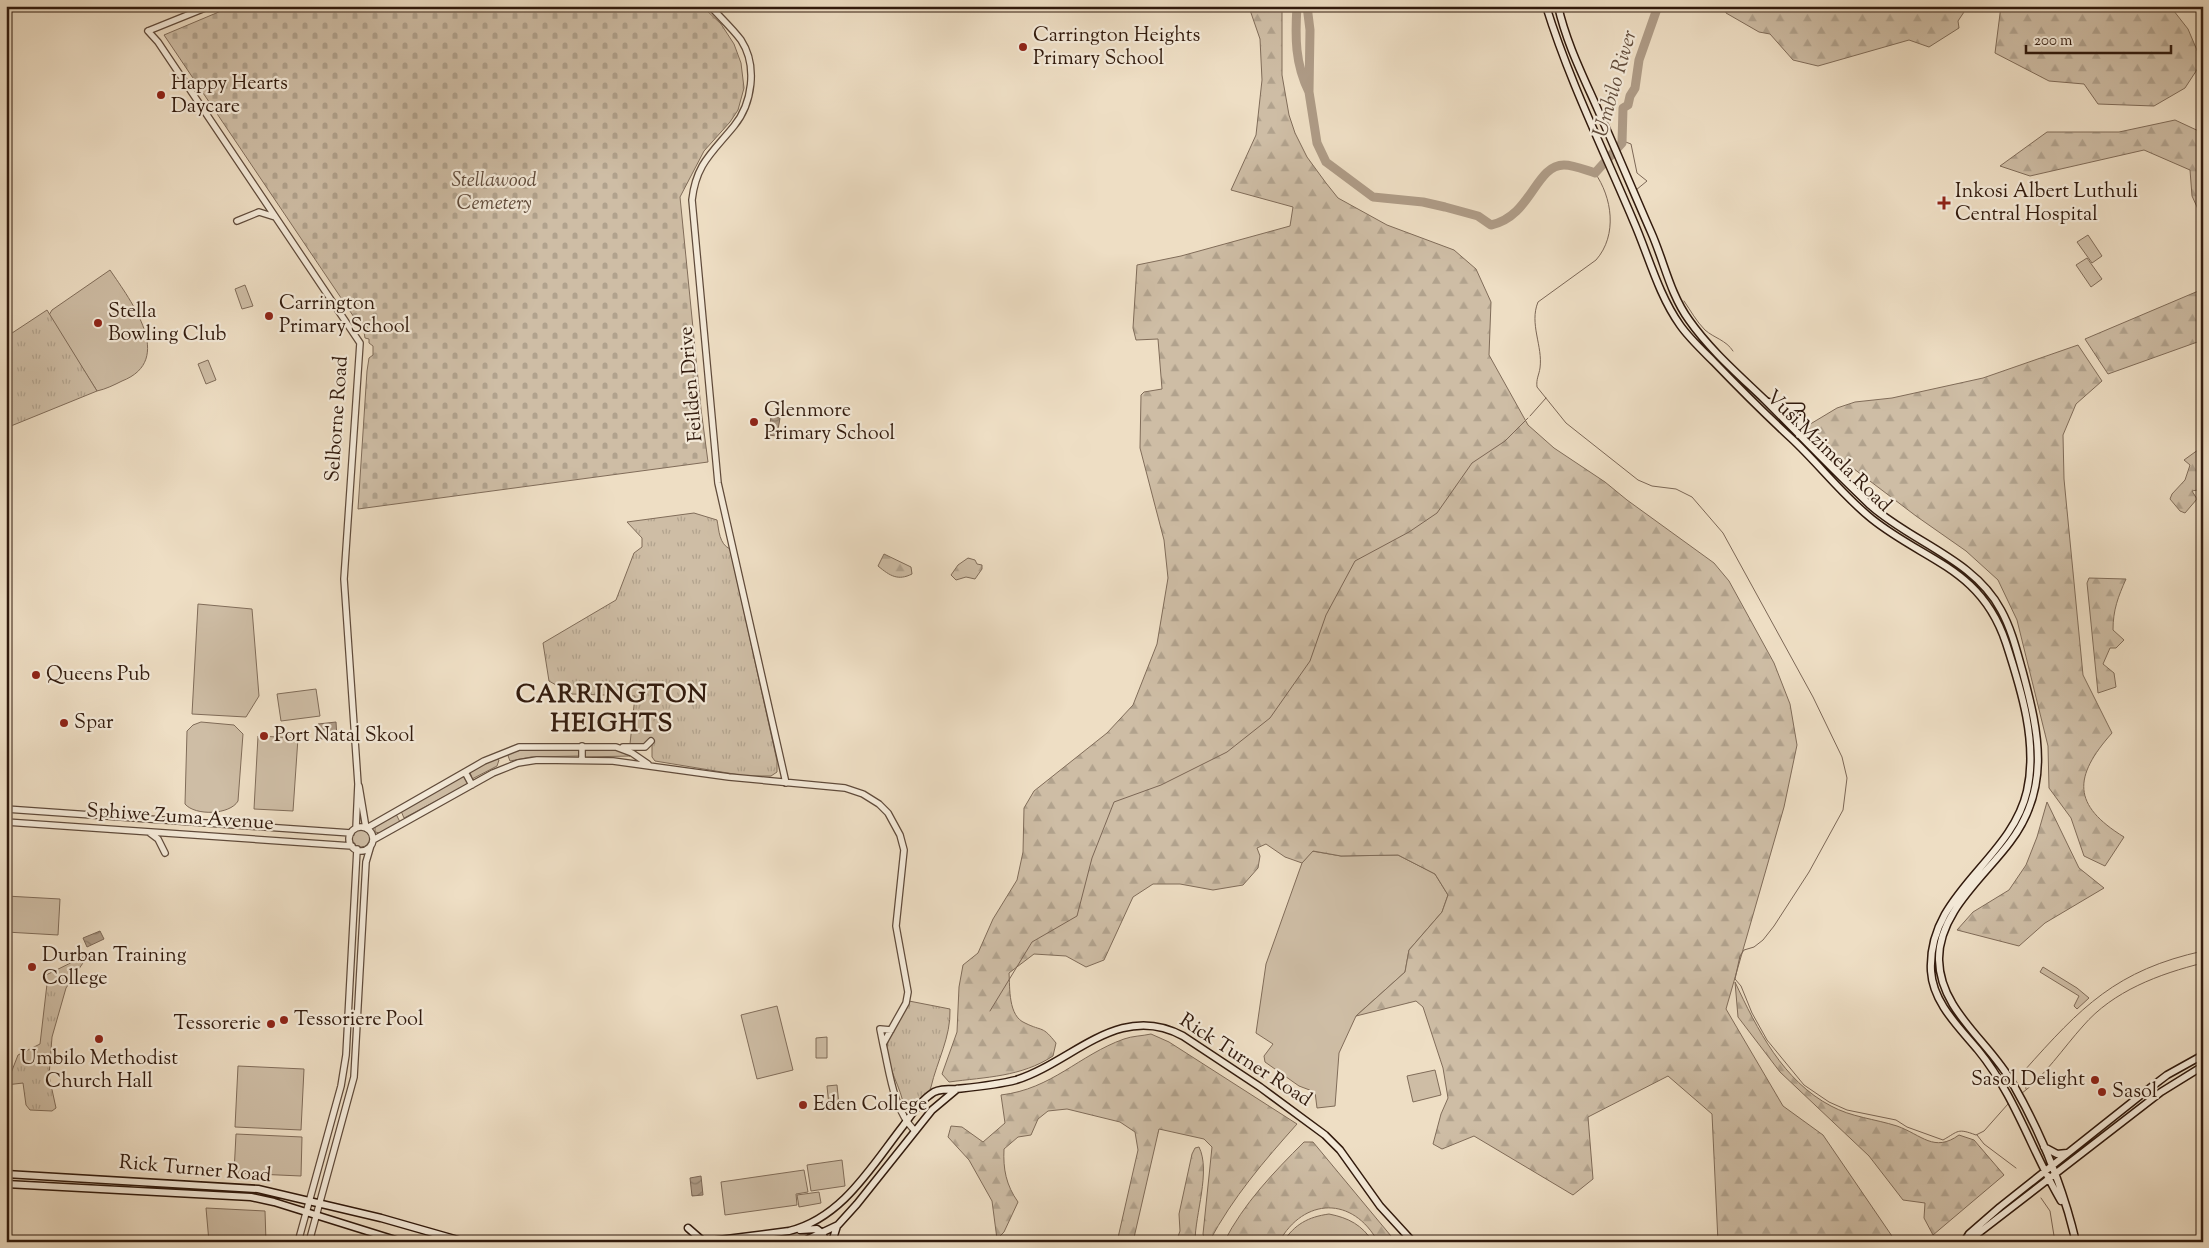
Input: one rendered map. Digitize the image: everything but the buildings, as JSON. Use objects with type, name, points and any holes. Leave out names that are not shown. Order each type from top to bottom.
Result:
[{"type":"main road","name":"Vusi Mzimela Road","points":[[1546,6],[1560,51],[1595,136],[1633,219],[1658,282],[1679,324],[1741,390],[1869,516],[1945,564],[1971,586],[1988,606],[2002,632],[2029,734],[2031,758],[2028,790],[2021,811],[2002,842],[1942,916],[1934,937],[1931,972],[1934,986],[1945,1009],[1987,1062],[2004,1088],[2045,1172],[2052,1177],[2076,1242]]},
{"type":"main road","name":"Vusi Mzimela Road","points":[[1558,6],[1581,72],[1684,313],[1714,351],[1886,518],[1952,560],[1984,585],[2002,610],[2014,641],[2038,737],[2040,765],[2037,781],[2018,831],[1946,925],[1940,942],[1939,962],[1942,987],[1952,1006],[1988,1047],[2012,1081],[2023,1102],[2051,1166],[2052,1177],[2058,1196],[2065,1209]]},
{"type":"main road","points":[[1765,401],[1779,406],[1802,407]]},
{"type":"main road","points":[[1799,435],[1801,415]]},
{"type":"main road","name":"Rick Turner Road","points":[[704,1242],[789,1231],[826,1216],[852,1191],[924,1100],[935,1091],[1003,1082],[1022,1077],[1123,1026],[1142,1024],[1162,1027],[1197,1045],[1326,1134],[1340,1150],[1380,1206],[1413,1242]]},
{"type":"main road","points":[[1966,1242],[1969,1234],[2051,1166],[2167,1075],[2203,1055]]},
{"type":"main road","points":[[1966,1242],[2161,1092],[2203,1066]]},
{"type":"main road","points":[[832,1242],[838,1225],[932,1110],[957,1089]]},
{"type":"main road","points":[[2043,1146],[2057,1154],[2068,1153]]},
{"type":"main road","points":[[2034,1180],[2037,1169],[2036,1155]]},
{"type":"main road","name":"Rick Turner Road","points":[[6,1174],[250,1188],[320,1203],[465,1242]]},
{"type":"main road","name":"Rick Turner Road","points":[[6,1184],[251,1197],[402,1242]]},
{"type":"main road","points":[[2038,1188],[2047,1189],[2058,1196]]},
{"type":"main road","points":[[818,1235],[826,1216]]},
{"type":"main road","points":[[802,1242],[838,1225]]},
{"type":"main road","points":[[688,1228],[704,1242]]},
{"type":"main road","points":[[789,1231],[818,1235]]},
{"type":"street","name":"Selborne Road","points":[[210,6],[148,31],[158,42],[360,343],[344,580],[358,784],[366,828]]},
{"type":"street","name":"Feilden Drive","points":[[710,6],[742,41],[751,70],[747,103],[735,124],[714,146],[700,167],[692,200],[715,457],[727,531],[786,783]]},
{"type":"street","points":[[237,221],[259,212],[277,218]]},
{"type":"street","points":[[298,1242],[341,1086],[346,1055],[354,848],[350,840],[351,833],[356,828],[366,828],[498,754],[519,747],[645,747],[651,741]]},
{"type":"street","points":[[582,746],[582,760]]},
{"type":"street","points":[[616,747],[632,753],[650,765]]},
{"type":"street","points":[[354,848],[364,850],[372,843],[472,785],[518,763],[537,760],[582,760],[650,765],[786,783],[845,788],[862,794],[884,808],[900,835],[904,858],[896,926],[908,992],[906,1003],[883,1044]]},
{"type":"street","points":[[465,772],[472,785]]},
{"type":"street","name":"Selborne Road","points":[[356,828],[358,784]]},
{"type":"street","name":"Sphiwe Zuma Avenue","points":[[6,809],[351,833]]},
{"type":"street","points":[[116,830],[117,816]]},
{"type":"street","name":"Sphiwe Zuma Avenue","points":[[6,822],[291,841],[354,848]]},
{"type":"street","points":[[229,837],[231,824]]},
{"type":"street","points":[[291,841],[292,828]]},
{"type":"street","points":[[309,1242],[354,1077],[366,862],[372,843],[371,832],[366,828]]},
{"type":"street","points":[[148,832],[158,839],[165,853]]},
{"type":"street","points":[[890,1030],[880,1029],[898,1106],[906,1122],[916,1131]]},
{"type":"street","points":[[818,1235],[827,1242]]},
{"type":"green space","name":"Stellawood Cemetery","points":[[233,6],[702,6],[721,24],[734,44],[741,63],[744,88],[738,110],[730,122],[704,151],[680,197],[708,462],[358,509],[367,371],[369,358],[373,355],[373,346],[369,343],[369,339],[365,338],[364,332],[164,35]]},
{"type":"green space","points":[[1253,6],[1282,6],[1282,75],[1289,115],[1295,133],[1307,157],[1326,183],[1338,198],[1387,225],[1454,250],[1476,269],[1491,302],[1489,355],[1528,425],[1554,448],[1605,482],[1714,563],[1729,581],[1774,663],[1790,704],[1797,745],[1784,807],[1726,1009],[1783,1106],[1823,1135],[1896,1242],[1718,1242],[1712,1114],[1668,1076],[1588,1117],[1593,1179],[1573,1195],[1474,1136],[1442,1149],[1433,1144],[1441,1114],[1448,1098],[1443,1068],[1423,1007],[1416,1001],[1356,1016],[1405,972],[1409,950],[1442,912],[1448,895],[1435,874],[1398,855],[1341,856],[1313,851],[1302,863],[1285,857],[1266,844],[1257,848],[1260,856],[1258,868],[1243,885],[1213,890],[1180,884],[1153,884],[1133,897],[1104,960],[1086,967],[1066,956],[1034,954],[1009,973],[1011,1001],[1015,1014],[1025,1023],[1045,1031],[1051,1037],[1056,1043],[1053,1056],[1028,1068],[1003,1075],[949,1082],[942,1074],[957,1032],[959,987],[963,965],[978,953],[993,919],[1017,880],[1023,852],[1024,808],[1034,791],[1107,733],[1133,705],[1157,644],[1168,578],[1164,540],[1140,448],[1141,395],[1144,392],[1162,389],[1158,339],[1136,340],[1133,328],[1137,265],[1181,256],[1290,226],[1293,207],[1231,190],[1256,135],[1262,80],[1260,39],[1250,10]]},
{"type":"green space","points":[[1725,6],[1968,6],[1958,21],[1959,28],[1929,47],[1909,40],[1818,66],[1793,60],[1770,34],[1759,32],[1726,13]]},
{"type":"green space","points":[[2001,6],[2170,6],[2188,29],[2202,62],[2185,88],[2154,106],[2098,104],[2084,84],[2049,81],[1995,53]]},
{"type":"green space","points":[[2175,120],[2203,133],[2203,220],[2192,196],[2190,170],[2144,150],[2030,176],[2000,166],[2047,132],[2119,132]]},
{"type":"green space","points":[[2088,235],[2102,256],[2092,263],[2077,242]]},
{"type":"green space","points":[[2087,258],[2102,279],[2091,287],[2076,265]]},
{"type":"green space","name":"Stella Bowling Club","points":[[110,270],[128,297],[144,329],[147,345],[146,359],[138,371],[116,384],[97,391],[49,315],[52,310]]},
{"type":"green space","points":[[245,285],[253,306],[242,309],[235,289]]},
{"type":"green space","points":[[2203,289],[2203,340],[2108,374],[2085,339]]},
{"type":"green space","points":[[47,310],[97,391],[6,428],[6,337]]},
{"type":"green space","points":[[2078,345],[2102,381],[2076,404],[2063,435],[2064,479],[2083,675],[2112,733],[2090,763],[2085,777],[2084,790],[2087,802],[2095,813],[2107,825],[2124,837],[2105,866],[2084,856],[2071,818],[2049,788],[2048,746],[2017,620],[1998,580],[1966,551],[1837,456],[1807,426],[1837,408],[1855,402],[1892,398],[1983,378]]},
{"type":"green space","points":[[208,360],[216,380],[206,384],[198,364]]},
{"type":"green space","points":[[2202,447],[2203,489],[2192,491],[2197,499],[2185,513],[2180,511],[2170,499],[2172,494],[2185,480],[2190,465],[2184,460]]},
{"type":"green space","points":[[694,513],[717,520],[722,540],[726,547],[730,549],[777,761],[777,772],[771,776],[746,776],[655,761],[652,757],[652,745],[630,744],[635,696],[572,694],[549,681],[543,643],[616,600],[634,553],[642,547],[642,538],[627,522]]},
{"type":"green space","points":[[884,554],[911,567],[912,574],[898,577],[886,572],[878,566]]},
{"type":"green space","points":[[968,558],[982,565],[982,569],[975,579],[966,577],[956,580],[951,575],[958,565]]},
{"type":"green space","points":[[2089,578],[2126,579],[2116,604],[2113,623],[2113,630],[2124,640],[2116,648],[2110,648],[2103,664],[2114,673],[2116,687],[2098,693],[2087,583]]},
{"type":"green space","points":[[198,604],[252,609],[259,696],[246,717],[192,714]]},
{"type":"green space","points":[[316,689],[320,716],[281,721],[277,694]]},
{"type":"green space","points":[[201,722],[234,725],[243,734],[238,801],[228,809],[204,812],[196,811],[185,804],[187,731],[193,725]]},
{"type":"green space","points":[[258,736],[298,738],[293,811],[254,809]]},
{"type":"green space","points":[[532,748],[580,750],[580,756],[531,757],[510,761],[507,753]]},
{"type":"green space","points":[[583,748],[615,749],[630,756],[585,757]]},
{"type":"green space","points":[[495,758],[499,760],[497,766],[472,779],[470,772]]},
{"type":"green space","points":[[464,775],[468,784],[404,818],[401,811]]},
{"type":"green space","points":[[2047,802],[2079,868],[2104,888],[2045,923],[2019,946],[1957,930],[1973,912],[2009,890],[2026,865],[2037,837]]},
{"type":"green space","points":[[396,814],[400,822],[380,833],[375,832],[375,826]]},
{"type":"green space","points":[[361,829],[367,832],[370,838],[367,844],[361,847],[355,844],[352,838],[355,832]]},
{"type":"green space","points":[[1312,851],[1341,856],[1398,855],[1435,874],[1448,895],[1442,912],[1409,950],[1405,972],[1356,1016],[1339,1053],[1335,1106],[1317,1108],[1315,1092],[1299,1086],[1265,1062],[1264,1056],[1273,1044],[1256,1033],[1266,964],[1302,863]]},
{"type":"green space","points":[[6,896],[60,899],[58,935],[6,932]]},
{"type":"green space","points":[[89,954],[66,988],[52,1037],[49,1076],[56,1108],[52,1111],[30,1110],[26,1105],[23,1083],[6,1085],[6,1074],[11,1073],[18,1055],[40,1044],[47,984],[44,976]]},
{"type":"green space","points":[[2043,967],[2077,988],[2089,998],[2077,1009],[2074,1006],[2079,996],[2040,972]]},
{"type":"green space","points":[[1735,982],[1762,1035],[1773,1052],[1799,1083],[1814,1095],[1839,1110],[1897,1126],[1928,1141],[1942,1142],[1959,1135],[1974,1140],[2004,1175],[1933,1235],[1924,1218],[1925,1203],[1903,1200],[1869,1156],[1780,1072],[1738,1017]]},
{"type":"green space","points":[[909,1001],[950,1009],[950,1019],[946,1039],[929,1092],[909,1110],[904,1108],[887,1055],[887,1047],[890,1035]]},
{"type":"green space","points":[[777,1006],[793,1070],[757,1079],[741,1015]]},
{"type":"green space","points":[[1151,1034],[1169,1042],[1297,1124],[1239,1195],[1209,1242],[1205,1242],[1203,1234],[1212,1147],[1204,1139],[1159,1129],[1133,1242],[1117,1242],[1138,1150],[1135,1132],[1120,1122],[1067,1109],[1048,1111],[1038,1119],[1031,1135],[1018,1137],[1004,1149],[1006,1177],[1018,1202],[1004,1232],[997,1239],[992,1201],[969,1160],[948,1137],[951,1126],[962,1127],[983,1142],[1005,1123],[1001,1095],[1019,1092],[1035,1086],[1124,1039]]},
{"type":"green space","points":[[827,1037],[827,1058],[816,1058],[816,1038]]},
{"type":"green space","points":[[238,1066],[304,1069],[301,1130],[235,1127]]},
{"type":"green space","points":[[1435,1070],[1441,1095],[1413,1102],[1407,1076]]},
{"type":"green space","points":[[837,1085],[839,1105],[829,1106],[827,1086]]},
{"type":"green space","points":[[236,1134],[302,1137],[301,1176],[234,1173]]},
{"type":"green space","points":[[1304,1142],[1313,1142],[1396,1242],[1378,1242],[1368,1227],[1356,1216],[1342,1210],[1329,1208],[1315,1210],[1302,1217],[1289,1227],[1279,1242],[1224,1242],[1250,1201]]},
{"type":"green space","points":[[1199,1147],[1202,1157],[1203,1180],[1195,1242],[1176,1242],[1180,1231],[1179,1214],[1192,1154],[1195,1148]]},
{"type":"green space","points":[[842,1160],[845,1186],[811,1191],[807,1165]]},
{"type":"green space","points":[[804,1170],[808,1192],[796,1194],[797,1205],[725,1215],[721,1182]]},
{"type":"green space","points":[[819,1192],[821,1203],[799,1207],[797,1195]]},
{"type":"green space","points":[[206,1208],[265,1211],[266,1242],[209,1242]]},
{"type":"green space","points":[[1329,1214],[1354,1223],[1373,1242],[1283,1242],[1292,1230],[1303,1222]]},
{"type":"water","points":[[771,417],[780,418],[777,436],[768,435]]},
{"type":"water","points":[[336,722],[337,738],[319,739],[318,724]]},
{"type":"water","points":[[100,931],[104,939],[87,947],[83,938]]},
{"type":"water","points":[[701,1176],[703,1195],[692,1196],[690,1178]]},
{"type":"waterway","points":[[1297,6],[1297,50],[1304,82],[1309,92]]},
{"type":"waterway","name":"Umbilo River","points":[[1307,6],[1310,30],[1309,92],[1317,143],[1326,162],[1373,197],[1423,202],[1445,207],[1478,216],[1491,225],[1505,220],[1516,212],[1546,173],[1554,167],[1568,165],[1595,173],[1622,143],[1623,108],[1628,105],[1630,96],[1635,88],[1639,60],[1658,6]]},
{"type":"waterway","points":[[1623,141],[1631,144],[1637,173],[1647,181],[1636,190]]},
{"type":"waterway","points":[[1595,173],[1609,204],[1610,228],[1608,239],[1596,260],[1538,302],[1535,318],[1540,352],[1537,387],[1566,423],[1638,480],[1652,486],[1676,489],[1692,497],[1723,533],[1813,697],[1842,757],[1847,778],[1843,810],[1809,872],[1763,940],[1754,947],[1744,950],[1740,956],[1735,979],[1741,986],[1752,1013],[1767,1040],[1804,1085],[1829,1102],[1847,1110],[1896,1120],[1907,1127],[1943,1140],[1961,1131],[1976,1135],[1984,1131],[2008,1104]]},
{"type":"waterway","points":[[1653,244],[1657,256]]},
{"type":"waterway","points":[[1684,301],[1705,330],[1727,344],[1733,351]]},
{"type":"waterway","points":[[1530,416],[1546,398]]},
{"type":"waterway","points":[[990,1011],[1032,942],[1077,916],[1092,858],[1114,802],[1161,785],[1227,752],[1270,718],[1310,661],[1326,615],[1355,561],[1409,532],[1437,513],[1472,463],[1505,441],[1528,418]]},
{"type":"waterway","points":[[2026,1089],[2024,1071],[2064,1028],[2102,994],[2123,980],[2146,969],[2203,951]]},
{"type":"waterway","points":[[2021,1094],[2046,1071],[2083,1026],[2108,1003],[2154,979],[2203,963]]},
{"type":"waterway","points":[[1977,1135],[1984,1144],[2016,1168]]},
{"type":"waterway","points":[[2041,1198],[2050,1211],[2055,1242]]},
{"type":"place","name":"Carrington Heights Primary School","points":[[1023,47]]},
{"type":"place","name":"Happy Hearts Daycare","points":[[161,95]]},
{"type":"place","name":"Inkosi Albert Luthuli Central Hospital","points":[[1944,203]]},
{"type":"place","name":"Carrington Primary School","points":[[269,316]]},
{"type":"place","name":"Stella Bowling Club","points":[[98,323]]},
{"type":"place","name":"Glenmore Primary School","points":[[754,422]]},
{"type":"place","name":"Queens Pub","points":[[36,675]]},
{"type":"place","name":"Spar","points":[[64,723]]},
{"type":"place","name":"Port Natal Skool","points":[[264,736]]},
{"type":"place","name":"Durban Training College","points":[[32,967]]},
{"type":"place","name":"Tessoriere Pool","points":[[284,1020]]},
{"type":"place","name":"Tessorerie","points":[[271,1024]]},
{"type":"place","name":"Umbilo Methodist Church Hall","points":[[99,1039]]},
{"type":"place","name":"Sasol Delight","points":[[2095,1080]]},
{"type":"place","name":"Sasol","points":[[2102,1092]]},
{"type":"place","name":"Eden College","points":[[803,1105]]},
{"type":"district","name":"CARRINGTON HEIGHTS","points":[[612,710]]}]
